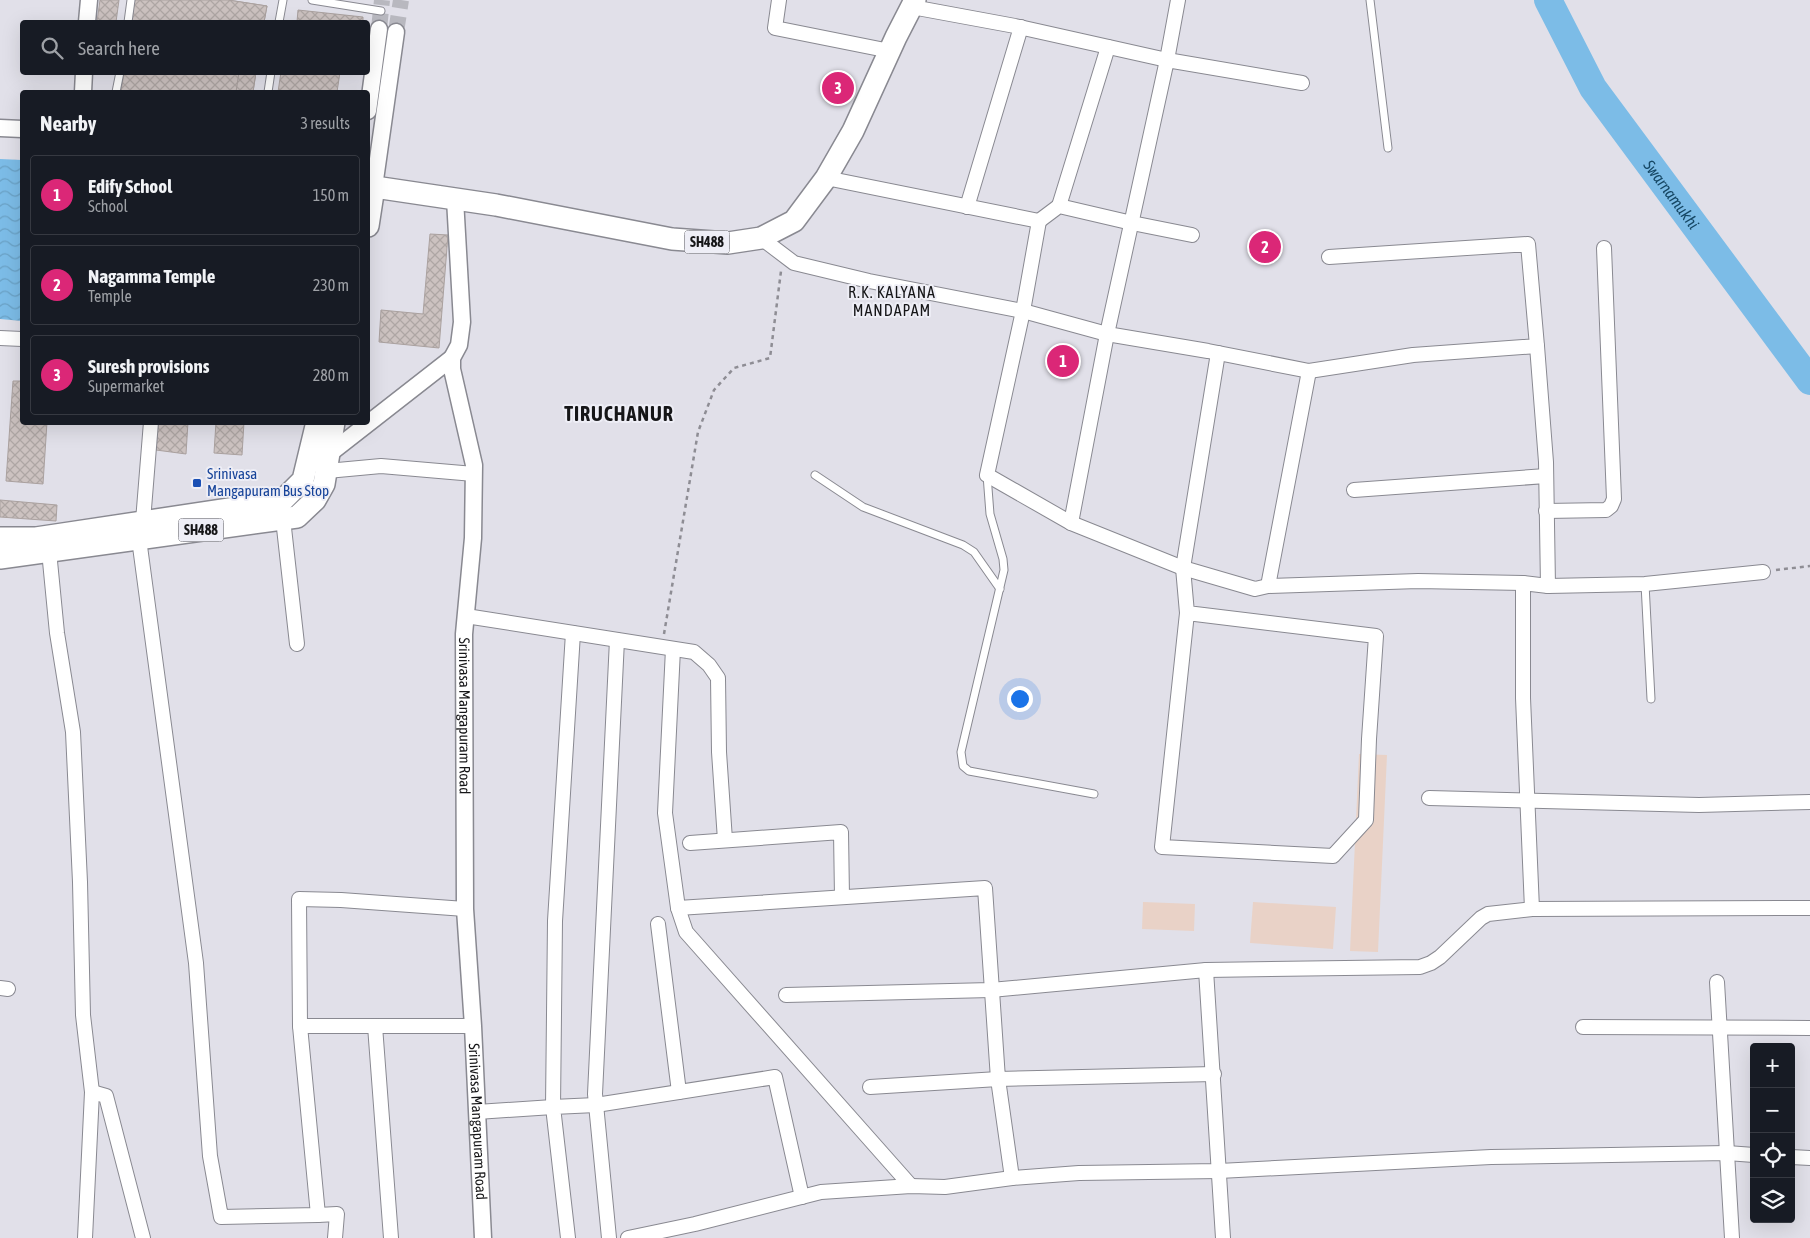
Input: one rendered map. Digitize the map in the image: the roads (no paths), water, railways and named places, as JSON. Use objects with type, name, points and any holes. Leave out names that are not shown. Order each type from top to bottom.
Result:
[{"type":"main road","name":"SH488","points":[[371,186],[496,205],[672,239],[728,243],[761,238],[794,221],[826,178],[853,131],[913,3]]},
{"type":"main road","points":[[370,199],[371,186]]},
{"type":"main road","name":"SH488","points":[[0,558],[49,551],[225,510],[282,501],[303,480],[316,425]]},
{"type":"main road","name":"SH488","points":[[0,538],[36,538],[297,517],[315,500],[324,484],[334,425]]},
{"type":"street","points":[[87,20],[89,0]]},
{"type":"street","points":[[779,0],[776,28],[890,51]]},
{"type":"street","points":[[1071,523],[1107,334],[1167,60],[1178,0]]},
{"type":"street","points":[[913,3],[1167,60],[1302,83]]},
{"type":"street","points":[[967,207],[1021,27]]},
{"type":"street","points":[[370,95],[379,29]]},
{"type":"street","points":[[371,186],[396,32]]},
{"type":"street","points":[[1108,47],[1059,206],[1039,221],[1023,311],[988,475],[1071,523],[1183,568],[1255,589],[1268,586],[1418,581],[1523,583],[1548,586],[1644,584],[1763,572]]},
{"type":"street","points":[[83,90],[84,75]]},
{"type":"street","points":[[0,128],[20,129]]},
{"type":"street","points":[[826,178],[1039,221]]},
{"type":"street","name":"Srinivasa Mangapuram Road","points":[[455,198],[462,322],[459,345],[452,358],[452,369],[474,465],[473,538],[464,634],[465,909],[473,1026],[483,1238]]},
{"type":"street","points":[[1059,206],[1192,235]]},
{"type":"street","points":[[761,238],[794,263],[869,281],[1023,311],[1107,334],[1309,371],[1413,355],[1537,346]]},
{"type":"street","points":[[1328,257],[1528,244],[1546,476],[1548,586]]},
{"type":"street","points":[[1546,511],[1606,510],[1611,506],[1614,499],[1604,248]]},
{"type":"street","points":[[0,338],[20,338]]},
{"type":"street","points":[[1187,613],[1376,636],[1366,820],[1332,856],[1162,847],[1187,613],[1183,568],[1218,353]]},
{"type":"street","points":[[328,463],[452,358]]},
{"type":"street","points":[[1268,586],[1309,371]]},
{"type":"street","points":[[151,425],[141,530],[196,963],[210,1156],[221,1217],[337,1214],[335,1238]]},
{"type":"street","points":[[328,463],[474,474]]},
{"type":"street","points":[[1354,490],[1546,476]]},
{"type":"street","points":[[283,519],[297,644]]},
{"type":"street","points":[[49,551],[57,633],[73,732],[80,882],[83,1015],[92,1092],[85,1238]]},
{"type":"street","points":[[1523,583],[1522,698],[1532,909]]},
{"type":"street","points":[[466,616],[694,652],[709,665],[718,678],[719,752],[725,840]]},
{"type":"street","points":[[568,1238],[553,1107],[555,922],[573,632]]},
{"type":"street","points":[[609,1238],[594,1094],[617,640]]},
{"type":"street","points":[[667,648],[665,813],[678,908],[686,932],[911,1186]]},
{"type":"street","points":[[1429,798],[1699,805],[1810,802]]},
{"type":"street","points":[[690,842],[841,832],[842,897]]},
{"type":"street","points":[[678,908],[985,888],[998,1079],[1012,1178]]},
{"type":"street","points":[[318,1215],[300,1026],[299,899],[465,909]]},
{"type":"street","points":[[786,995],[991,990],[1206,970],[1420,967],[1440,957],[1475,922],[1488,914],[1532,909],[1810,908]]},
{"type":"street","points":[[658,924],[679,1092]]},
{"type":"street","points":[[1206,970],[1223,1238]]},
{"type":"street","points":[[1717,982],[1732,1238]]},
{"type":"street","points":[[300,1026],[473,1026]]},
{"type":"street","points":[[375,1026],[391,1238]]},
{"type":"street","points":[[1583,1026],[1810,1028]]},
{"type":"street","points":[[870,1087],[998,1079],[1214,1074]]},
{"type":"street","points":[[477,1112],[596,1105],[775,1077],[802,1196]]},
{"type":"street","points":[[92,1092],[106,1096],[143,1238]]},
{"type":"street","points":[[628,1238],[695,1224],[821,1192],[911,1186],[945,1187],[1012,1178],[1079,1173],[1219,1171],[1491,1157],[1727,1153],[1750,1155]]},
{"type":"street","points":[[1795,1157],[1810,1158]]},
{"type":"lane","points":[[128,20],[131,0]]},
{"type":"lane","points":[[279,20],[283,0]]},
{"type":"lane","points":[[312,0],[381,11]]},
{"type":"lane","points":[[1370,0],[1388,148]]},
{"type":"lane","points":[[116,90],[119,75]]},
{"type":"lane","points":[[268,90],[271,75]]},
{"type":"lane","points":[[814,475],[863,507],[964,545],[974,552],[1000,589]]},
{"type":"lane","points":[[988,475],[990,514],[1003,558],[1004,570],[961,752],[963,766],[969,771],[1094,794]]},
{"type":"lane","points":[[1644,584],[1651,699]]},
{"type":"water","points":[[0,159],[20,160],[20,321],[0,319]]},
{"type":"waterway","name":"Swarnamukhi","points":[[1548,0],[1593,88],[1810,381]]},
{"type":"tunnel","points":[[379,29],[382,0]]},
{"type":"tunnel","points":[[396,32],[401,0]]},
{"type":"place","name":"Suresh provisions","points":[[838,88]]},
{"type":"place","name":"Nagamma Temple","points":[[1265,247]]},
{"type":"place","name":"Edify School","points":[[1063,361]]},
{"type":"place","name":"Srinivasa Mangapuram Bus Stop","points":[[197,483]]},
{"type":"district","name":"R.K. KALYANA MANDAPAM","points":[[892,301]]},
{"type":"district","name":"TIRUCHANUR","points":[[619,414]]}]
